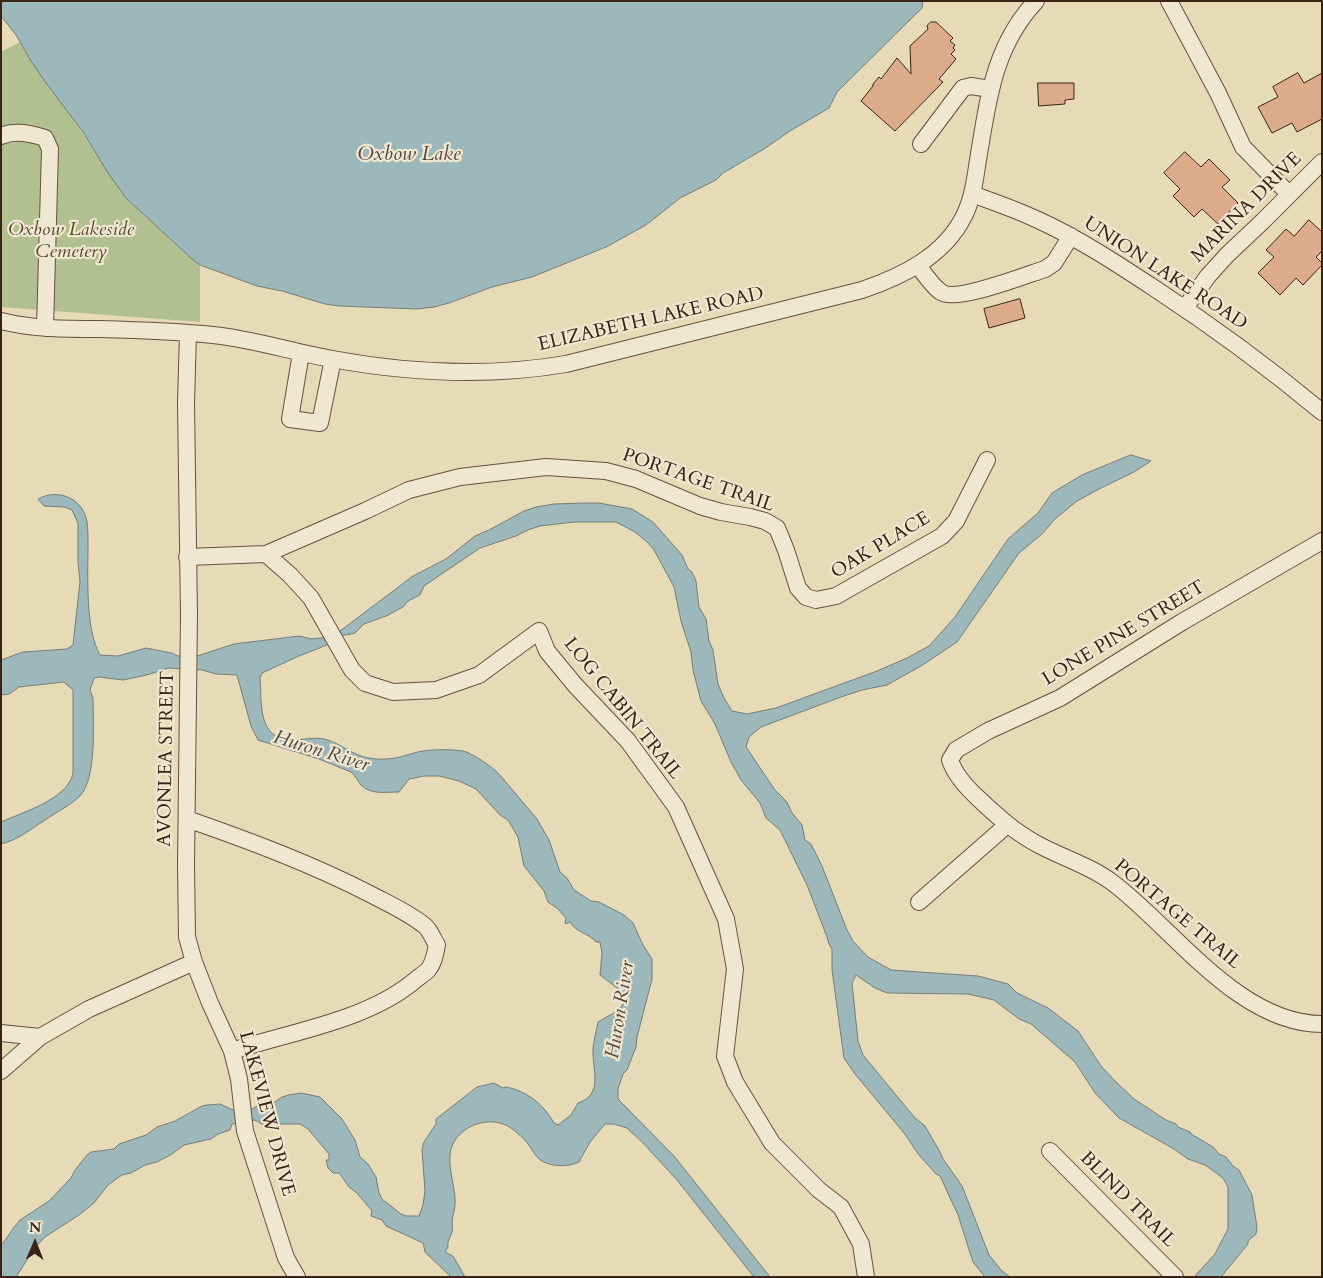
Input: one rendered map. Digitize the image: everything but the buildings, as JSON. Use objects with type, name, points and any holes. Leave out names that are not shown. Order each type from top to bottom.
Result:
[{"type":"street","name":"ELIZABETH LAKE ROAD","points":[[2,325],[188,333],[233,338],[332,359],[373,365],[449,371],[506,370],[551,366],[601,356],[847,294],[886,282],[918,266],[932,254],[959,225],[965,214],[972,194],[990,89],[997,65],[1006,43],[1036,1]]},
{"type":"street","points":[[1169,1],[1218,93],[1243,146],[1252,158],[1288,194]]},
{"type":"street","points":[[920,144],[963,88],[971,86],[990,89]]},
{"type":"street","points":[[1,136],[6,134],[34,134],[45,138],[50,148],[45,328]]},
{"type":"street","name":"MARINA DRIVE","points":[[1185,308],[1208,276],[1322,162]]},
{"type":"street","name":"UNION LAKE ROAD","points":[[972,194],[1021,212],[1071,236],[1105,256],[1185,308],[1274,372],[1322,412]]},
{"type":"street","points":[[918,266],[942,293],[953,296],[967,294],[1044,269],[1054,263],[1071,236]]},
{"type":"street","name":"AVONLEA STREET","points":[[188,333],[186,403],[188,650],[186,865],[187,937],[194,962]]},
{"type":"street","points":[[301,353],[290,419],[320,424],[332,359]]},
{"type":"street","name":"OAK PLACE","points":[[816,600],[836,596],[942,536],[956,521],[987,460]]},
{"type":"street","name":"PORTAGE TRAIL","points":[[266,554],[366,512],[409,490],[460,477],[546,467],[606,471],[636,479],[700,506],[765,521],[777,528],[798,588],[806,597],[816,600]]},
{"type":"street","name":"LONE PINE STREET","points":[[950,760],[956,750],[988,730],[1060,698],[1198,612],[1322,541]]},
{"type":"street","points":[[187,557],[266,554]]},
{"type":"street","name":"LOG CABIN TRAIL","points":[[266,554],[290,574],[311,598],[352,670],[365,683],[394,692],[436,690],[479,675],[539,631],[547,651],[574,685],[628,741],[676,807],[726,919],[735,969],[725,1056],[736,1082],[772,1143],[819,1190],[841,1207],[861,1244],[866,1277]]},
{"type":"street","name":"PORTAGE TRAIL","points":[[950,760],[953,769],[972,792],[1007,825],[1038,845],[1112,882],[1211,972],[1244,998],[1270,1012],[1309,1024],[1322,1024]]},
{"type":"street","points":[[187,819],[311,865],[403,911],[426,927],[437,945],[434,959],[428,970],[404,989],[376,1005],[299,1032],[232,1051]]},
{"type":"street","points":[[919,902],[1007,825]]},
{"type":"street","points":[[1,1071],[40,1037],[89,1009],[194,962]]},
{"type":"street","name":"LAKEVIEW DRIVE","points":[[194,962],[232,1051],[239,1079],[245,1131],[286,1258],[297,1277]]},
{"type":"street","points":[[1,1033],[40,1037]]},
{"type":"street","name":"BLIND TRAIL","points":[[1050,1151],[1175,1277]]},
{"type":"green space","name":"Oxbow Lakeside Cemetery","points":[[20,42],[31,61],[69,113],[126,198],[200,265],[200,322],[1,307],[1,52]]},
{"type":"water","name":"Oxbow Lake","points":[[1,1],[923,1],[922,8],[837,92],[829,108],[723,173],[716,180],[680,198],[646,225],[606,247],[532,277],[492,287],[449,303],[417,309],[325,304],[282,291],[257,286],[200,265],[126,198],[83,132],[46,83],[16,35],[1,16]]},
{"type":"water","name":"Huron River","points":[[1131,455],[1151,461],[1134,472],[1077,501],[1055,519],[1042,534],[1019,553],[957,642],[921,666],[887,685],[841,697],[761,727],[749,737],[746,747],[775,790],[787,802],[792,813],[802,825],[805,840],[811,844],[822,866],[847,930],[853,941],[868,957],[891,970],[978,976],[1008,984],[1017,993],[1048,1008],[1078,1031],[1101,1066],[1134,1099],[1213,1147],[1239,1170],[1252,1195],[1257,1227],[1256,1234],[1248,1241],[1248,1244],[1221,1277],[1194,1277],[1215,1254],[1228,1229],[1228,1187],[1223,1178],[1205,1165],[1188,1159],[1119,1118],[1095,1093],[1075,1062],[1031,1024],[1019,1019],[994,1000],[968,994],[887,993],[875,988],[856,975],[852,983],[858,1041],[863,1055],[915,1118],[925,1126],[943,1159],[962,1186],[989,1255],[1002,1271],[1010,1277],[985,1277],[973,1262],[958,1215],[940,1176],[919,1155],[904,1133],[844,1058],[832,970],[832,949],[807,885],[780,830],[766,818],[760,803],[741,780],[715,724],[701,701],[693,670],[691,652],[681,621],[674,587],[654,550],[635,532],[616,522],[574,522],[540,526],[480,548],[424,586],[420,595],[408,601],[403,607],[364,624],[355,633],[336,637],[327,645],[262,673],[260,678],[264,719],[267,727],[273,734],[281,738],[293,740],[324,739],[363,757],[375,759],[391,758],[431,750],[463,751],[492,767],[499,774],[537,819],[549,840],[560,872],[567,878],[574,890],[591,901],[599,902],[624,915],[633,923],[652,959],[652,979],[636,1047],[627,1070],[623,1074],[618,1089],[618,1099],[674,1156],[770,1277],[754,1277],[677,1180],[627,1128],[614,1124],[605,1124],[590,1142],[579,1162],[566,1165],[555,1165],[542,1161],[522,1137],[503,1124],[485,1122],[476,1124],[461,1134],[455,1141],[450,1155],[455,1204],[452,1231],[445,1252],[453,1256],[465,1277],[451,1277],[425,1252],[423,1243],[386,1226],[382,1220],[371,1216],[372,1211],[357,1193],[349,1187],[339,1173],[333,1173],[328,1168],[326,1160],[329,1160],[329,1154],[308,1129],[300,1124],[262,1124],[255,1120],[232,1124],[230,1130],[218,1134],[211,1139],[184,1145],[157,1162],[122,1175],[108,1185],[94,1203],[45,1237],[34,1249],[16,1277],[1,1277],[1,1246],[15,1226],[20,1220],[49,1201],[71,1178],[87,1155],[91,1152],[114,1149],[119,1144],[146,1135],[157,1127],[175,1121],[207,1105],[220,1104],[233,1110],[250,1110],[261,1104],[275,1102],[289,1095],[301,1093],[320,1097],[342,1119],[355,1140],[360,1157],[368,1164],[376,1177],[382,1199],[401,1214],[419,1216],[425,1191],[422,1150],[424,1142],[436,1124],[436,1119],[477,1087],[494,1083],[503,1088],[508,1087],[521,1092],[532,1098],[558,1125],[571,1115],[578,1103],[591,1094],[595,1080],[593,1049],[598,1022],[619,1010],[623,1004],[621,991],[600,975],[602,953],[600,942],[596,942],[579,931],[570,922],[565,923],[566,918],[548,902],[544,891],[524,866],[518,837],[508,820],[500,815],[476,789],[459,781],[439,776],[424,776],[409,779],[399,792],[374,792],[361,785],[351,772],[319,759],[258,740],[251,726],[237,675],[168,668],[123,680],[94,678],[90,690],[93,698],[92,763],[85,788],[80,796],[67,806],[19,837],[1,844],[1,822],[53,798],[69,783],[73,774],[73,690],[64,682],[19,687],[9,694],[1,695],[1,660],[23,652],[67,649],[73,645],[80,582],[78,523],[72,510],[64,507],[44,506],[38,499],[54,495],[68,497],[75,501],[85,514],[88,528],[88,602],[95,644],[100,655],[118,656],[146,648],[178,656],[194,657],[234,644],[299,636],[312,639],[328,637],[340,631],[413,576],[446,559],[475,536],[524,511],[554,504],[584,503],[599,503],[632,509],[653,522],[682,555],[688,569],[692,572],[696,581],[699,607],[706,619],[718,684],[732,711],[747,714],[776,708],[877,671],[929,646],[955,617],[1008,539],[1038,513],[1052,493],[1082,475]]}]
